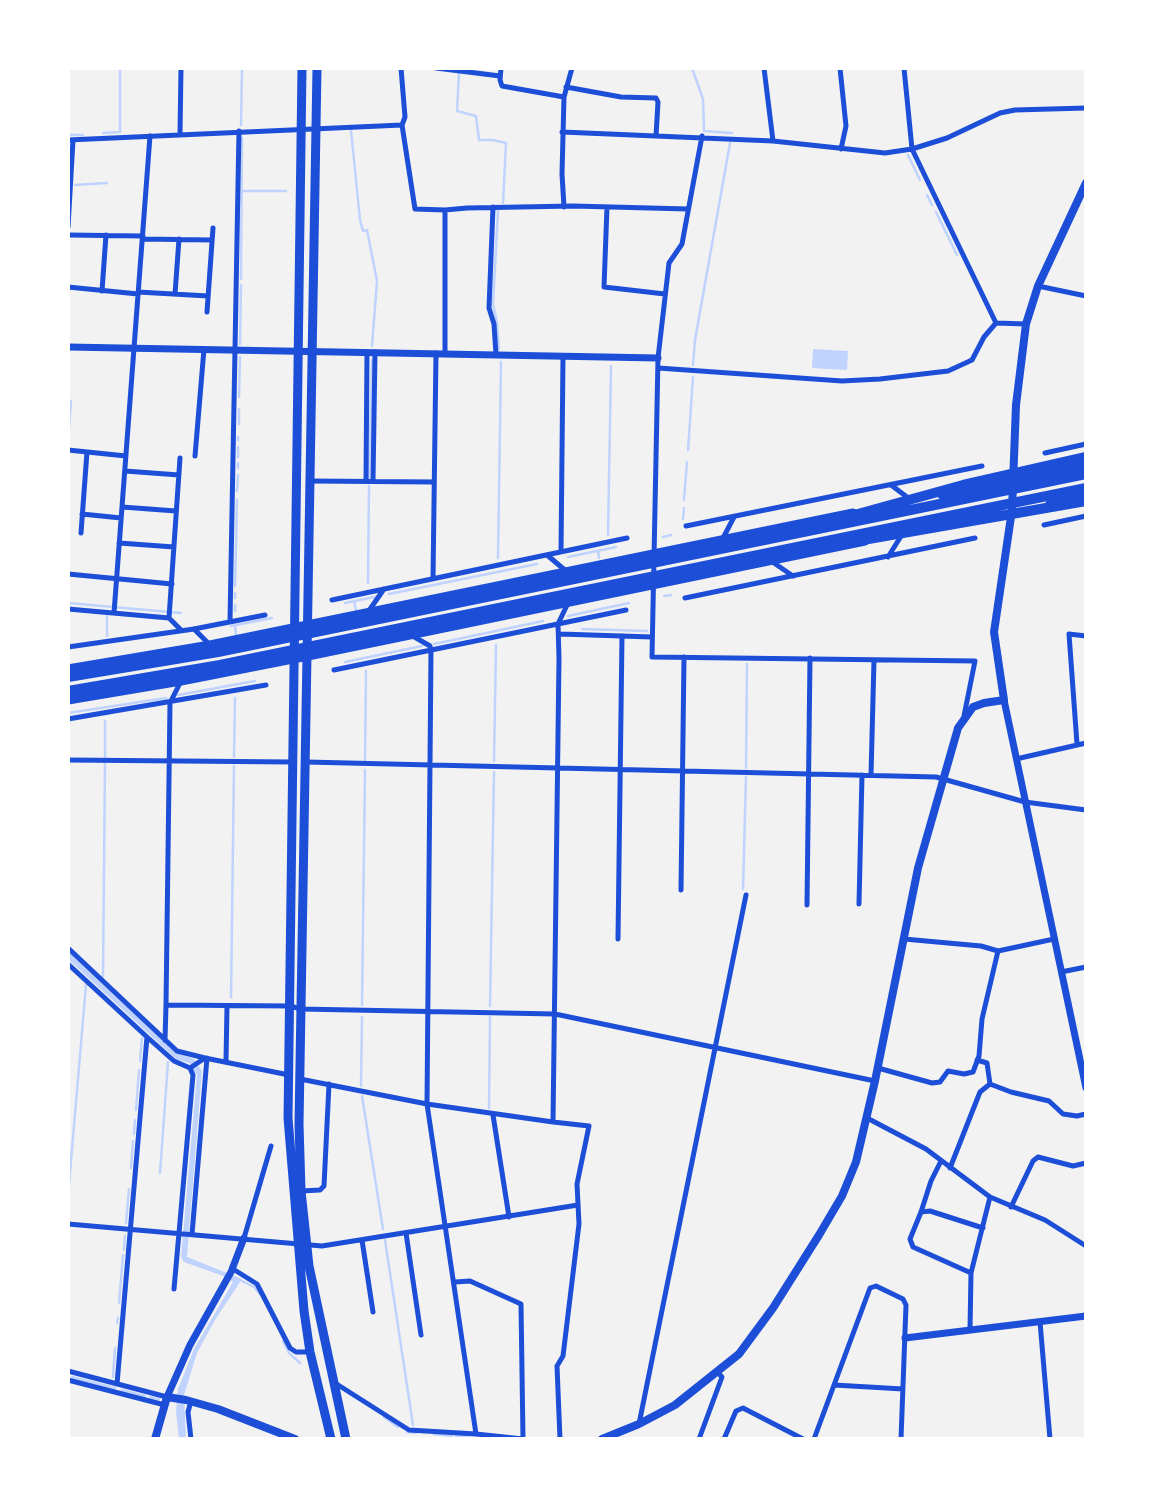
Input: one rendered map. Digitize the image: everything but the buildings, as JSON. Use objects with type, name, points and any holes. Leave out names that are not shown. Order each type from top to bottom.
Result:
[{"type":"highway","points":[[783,536],[963,485],[1086,457]]},
{"type":"highway","points":[[68,677],[230,650],[1086,474]]},
{"type":"highway","points":[[68,691],[220,666],[1086,488]]},
{"type":"highway","points":[[736,559],[812,549],[1086,501]]},
{"type":"main road","points":[[302,68],[293,628],[290,1154],[302,1244],[346,1439]]},
{"type":"main road","points":[[317,68],[300,1079],[301,1191],[310,1352],[331,1439]]},
{"type":"main road","points":[[602,1439],[615,1437],[675,1405],[718,1373],[739,1353],[754,1335],[836,1205],[856,1162],[918,869],[958,728],[973,707],[1004,700],[994,632],[1012,510],[1016,405],[1026,324],[1038,286],[1086,183]]},
{"type":"main road","points":[[68,669],[210,645],[1086,466]]},
{"type":"main road","points":[[68,700],[308,656],[1086,495]]},
{"type":"main road","points":[[155,1439],[166,1401],[184,1400],[218,1409],[291,1438]]},
{"type":"street","points":[[180,134],[181,68]]},
{"type":"street","points":[[412,68],[402,69],[405,117],[402,125],[415,209],[564,206],[688,209]]},
{"type":"street","points":[[436,68],[500,76]]},
{"type":"street","points":[[501,68],[502,86],[564,97]]},
{"type":"street","points":[[564,206],[564,97],[572,68]]},
{"type":"street","points":[[764,68],[773,141]]},
{"type":"street","points":[[840,68],[846,126],[841,149]]},
{"type":"street","points":[[904,68],[912,149],[996,323]]},
{"type":"street","points":[[566,87],[621,97],[656,99],[656,136]]},
{"type":"street","points":[[562,132],[702,136],[885,153],[912,149],[947,138],[1000,113],[1015,110],[1086,108]]},
{"type":"street","points":[[68,227],[70,140],[402,125]]},
{"type":"street","points":[[230,621],[239,131]]},
{"type":"street","points":[[114,609],[150,136]]},
{"type":"street","points":[[702,136],[682,244],[668,263],[658,358],[652,657],[975,660],[964,717]]},
{"type":"street","points":[[493,207],[489,308],[494,324],[496,355]]},
{"type":"street","points":[[607,207],[604,287],[665,293]]},
{"type":"street","points":[[433,579],[434,482],[445,210]]},
{"type":"street","points":[[207,312],[213,228]]},
{"type":"street","points":[[68,234],[212,240]]},
{"type":"street","points":[[102,291],[106,235]]},
{"type":"street","points":[[175,294],[179,239]]},
{"type":"street","points":[[1038,286],[1086,296]]},
{"type":"street","points":[[68,287],[208,296]]},
{"type":"street","points":[[996,323],[1026,324]]},
{"type":"street","points":[[658,368],[842,381],[936,372],[960,368],[972,360],[984,337],[996,323]]},
{"type":"street","points":[[68,347],[658,358]]},
{"type":"street","points":[[195,456],[204,349]]},
{"type":"street","points":[[369,481],[371,352]]},
{"type":"street","points":[[561,552],[563,356]]},
{"type":"street","points":[[1045,453],[1086,444]]},
{"type":"street","points":[[68,450],[126,456]]},
{"type":"street","points":[[81,533],[87,452]]},
{"type":"street","points":[[169,616],[180,458]]},
{"type":"street","points":[[685,526],[982,466]]},
{"type":"street","points":[[125,471],[179,475]]},
{"type":"street","points":[[310,481],[434,482]]},
{"type":"street","points":[[891,485],[912,501]]},
{"type":"street","points":[[122,507],[176,511]]},
{"type":"street","points":[[82,514],[121,518]]},
{"type":"street","points":[[1044,525],[1086,516]]},
{"type":"street","points":[[722,540],[734,517]]},
{"type":"street","points":[[888,556],[903,533]]},
{"type":"street","points":[[332,600],[627,538]]},
{"type":"street","points":[[685,598],[975,538]]},
{"type":"street","points":[[119,543],[174,547]]},
{"type":"street","points":[[547,555],[567,571]]},
{"type":"street","points":[[771,561],[793,576]]},
{"type":"street","points":[[68,575],[172,584]]},
{"type":"street","points":[[367,613],[384,589]]},
{"type":"street","points":[[553,1122],[560,634],[558,624],[568,603]]},
{"type":"street","points":[[68,609],[114,609],[169,616],[181,630]]},
{"type":"street","points":[[334,670],[626,610]]},
{"type":"street","points":[[68,647],[194,629],[265,615]]},
{"type":"street","points":[[194,629],[210,645]]},
{"type":"street","points":[[560,634],[652,637]]},
{"type":"street","points":[[411,635],[430,646],[431,650],[427,1104],[476,1434]]},
{"type":"street","points":[[1077,744],[1069,635],[1086,636]]},
{"type":"street","points":[[618,939],[622,636]]},
{"type":"street","points":[[681,890],[684,657]]},
{"type":"street","points":[[807,905],[810,659]]},
{"type":"street","points":[[871,775],[874,660]]},
{"type":"street","points":[[165,1040],[170,703],[181,681]]},
{"type":"street","points":[[68,719],[266,685]]},
{"type":"street","points":[[1004,700],[1086,1088]]},
{"type":"street","points":[[1016,759],[1086,743]]},
{"type":"street","points":[[68,760],[292,762]]},
{"type":"street","points":[[306,762],[943,779],[1025,802],[1086,810]]},
{"type":"street","points":[[859,904],[862,775]]},
{"type":"street","points":[[639,1424],[746,895]]},
{"type":"street","points":[[904,939],[981,946],[998,951],[1054,939]]},
{"type":"street","points":[[68,948],[183,1054],[289,1075]]},
{"type":"street","points":[[878,1068],[932,1083],[940,1082],[948,1071],[964,1074],[973,1072],[998,951]]},
{"type":"street","points":[[68,964],[174,1061],[190,1068],[193,1074],[174,1289]]},
{"type":"street","points":[[1061,972],[1086,967]]},
{"type":"street","points":[[166,1005],[555,1014],[875,1082]]},
{"type":"street","points":[[226,1061],[227,1006]]},
{"type":"street","points":[[117,1384],[147,1037]]},
{"type":"street","points":[[190,1068],[204,1059]]},
{"type":"street","points":[[191,1234],[204,1059]]},
{"type":"street","points":[[977,1060],[987,1063],[990,1084]]},
{"type":"street","points":[[300,1079],[494,1115],[589,1126],[577,1184],[579,1224],[563,1356],[557,1366],[560,1439]]},
{"type":"street","points":[[301,1191],[320,1190],[324,1186],[328,1084]]},
{"type":"street","points":[[990,1084],[1049,1101],[1063,1114],[1086,1114]]},
{"type":"street","points":[[950,1168],[980,1092],[990,1084]]},
{"type":"street","points":[[494,1115],[509,1217]]},
{"type":"street","points":[[867,1118],[926,1149],[990,1197],[1045,1220],[1086,1246]]},
{"type":"street","points":[[166,1401],[190,1345],[232,1270],[271,1146]]},
{"type":"street","points":[[1011,1207],[1033,1161],[1038,1157],[1073,1166],[1086,1163]]},
{"type":"street","points":[[941,1161],[910,1239],[913,1247],[971,1273]]},
{"type":"street","points":[[970,1330],[971,1273],[990,1197]]},
{"type":"street","points":[[68,1224],[322,1246],[578,1205]]},
{"type":"street","points":[[921,1212],[930,1210],[983,1228]]},
{"type":"street","points":[[406,1233],[421,1335]]},
{"type":"street","points":[[362,1240],[373,1312]]},
{"type":"street","points":[[232,1270],[257,1284],[290,1348],[296,1352],[310,1352]]},
{"type":"street","points":[[332,1381],[409,1430],[523,1439],[521,1304],[470,1281],[455,1282]]},
{"type":"street","points":[[814,1439],[870,1289],[876,1286],[903,1299],[906,1305],[901,1439]]},
{"type":"street","points":[[905,1338],[1086,1316]]},
{"type":"street","points":[[1040,1322],[1050,1439]]},
{"type":"street","points":[[68,1371],[166,1401]]},
{"type":"street","points":[[699,1439],[722,1377],[718,1373]]},
{"type":"street","points":[[68,1380],[166,1401]]},
{"type":"street","points":[[834,1385],[903,1389]]},
{"type":"street","points":[[184,1400],[191,1439]]},
{"type":"street","points":[[724,1439],[736,1410],[743,1408],[803,1439]]},
{"type":"water","points":[[813,349],[848,351],[847,370],[812,368]]},
{"type":"water","points":[[68,951],[175,1052],[194,1059],[202,1071],[187,1257],[242,1279],[197,1353],[184,1395],[186,1439],[179,1439],[176,1411],[178,1389],[194,1349],[233,1282],[184,1262],[181,1257],[197,1075],[189,1063],[176,1059],[68,959]]},
{"type":"waterway","points":[[103,133],[120,132],[120,68]]},
{"type":"waterway","points":[[241,125],[242,68]]},
{"type":"waterway","points":[[692,68],[703,99],[704,131],[732,133]]},
{"type":"waterway","points":[[459,73],[457,111],[476,116],[479,140],[506,143],[503,203]]},
{"type":"waterway","points":[[351,130],[360,220],[363,231],[367,230],[377,281],[372,346]]},
{"type":"waterway","points":[[68,135],[83,135]]},
{"type":"waterway","points":[[241,279],[242,138]]},
{"type":"waterway","points":[[693,365],[695,340],[730,143]]},
{"type":"waterway","points":[[908,155],[920,180]]},
{"type":"waterway","points":[[75,185],[107,183]]},
{"type":"waterway","points":[[242,191],[286,191]]},
{"type":"waterway","points":[[927,195],[932,205]]},
{"type":"waterway","points":[[498,211],[493,304],[499,349]]},
{"type":"waterway","points":[[936,212],[957,255]]},
{"type":"waterway","points":[[240,344],[241,285]]},
{"type":"waterway","points":[[239,397],[240,357]]},
{"type":"waterway","points":[[369,478],[372,360]]},
{"type":"waterway","points":[[498,558],[501,362]]},
{"type":"waterway","points":[[608,535],[611,366]]},
{"type":"waterway","points":[[688,450],[693,377]]},
{"type":"waterway","points":[[68,400],[71,401],[68,441]]},
{"type":"waterway","points":[[239,409],[239,424]]},
{"type":"waterway","points":[[238,447],[238,457]]},
{"type":"waterway","points":[[684,500],[687,462]]},
{"type":"waterway","points":[[238,463],[238,468]]},
{"type":"waterway","points":[[237,491],[238,475]]},
{"type":"waterway","points":[[368,583],[369,486]]},
{"type":"waterway","points":[[235,586],[237,500]]},
{"type":"waterway","points":[[683,519],[684,508]]},
{"type":"waterway","points":[[663,537],[671,535]]},
{"type":"waterway","points":[[568,557],[616,547]]},
{"type":"waterway","points":[[598,551],[599,558]]},
{"type":"waterway","points":[[389,594],[537,564]]},
{"type":"waterway","points":[[235,593],[235,598]]},
{"type":"waterway","points":[[664,596],[671,595]]},
{"type":"waterway","points":[[345,603],[374,597]]},
{"type":"waterway","points":[[354,601],[356,610]]},
{"type":"waterway","points":[[68,603],[181,613]]},
{"type":"waterway","points":[[568,616],[629,603]]},
{"type":"waterway","points":[[235,605],[235,611]]},
{"type":"waterway","points":[[107,616],[107,636]]},
{"type":"waterway","points":[[231,626],[272,618]]},
{"type":"waterway","points":[[434,644],[543,621]]},
{"type":"waterway","points":[[235,626],[236,634]]},
{"type":"waterway","points":[[582,629],[647,631]]},
{"type":"waterway","points":[[494,761],[496,645]]},
{"type":"waterway","points":[[345,662],[422,646]]},
{"type":"waterway","points":[[746,768],[747,664]]},
{"type":"waterway","points":[[365,760],[366,671]]},
{"type":"waterway","points":[[178,695],[255,681]]},
{"type":"waterway","points":[[68,713],[166,698]]},
{"type":"waterway","points":[[234,757],[235,698]]},
{"type":"waterway","points":[[105,721],[105,757]]},
{"type":"waterway","points":[[103,976],[105,763]]},
{"type":"waterway","points":[[231,997],[234,766]]},
{"type":"waterway","points":[[362,1005],[365,770]]},
{"type":"waterway","points":[[490,1006],[494,772]]},
{"type":"waterway","points":[[743,889],[746,777]]},
{"type":"waterway","points":[[68,1196],[86,985]]},
{"type":"waterway","points":[[361,1086],[362,1017]]},
{"type":"waterway","points":[[489,1108],[490,1017]]},
{"type":"waterway","points":[[140,1061],[142,1038]]},
{"type":"waterway","points":[[160,1173],[168,1062]]},
{"type":"waterway","points":[[136,1110],[139,1070]]},
{"type":"waterway","points":[[362,1096],[383,1229]]},
{"type":"waterway","points":[[134,1134],[135,1120]]},
{"type":"waterway","points":[[131,1168],[133,1141]]},
{"type":"waterway","points":[[126,1223],[129,1189]]},
{"type":"waterway","points":[[124,1250],[125,1236]]},
{"type":"waterway","points":[[385,1240],[413,1425]]},
{"type":"waterway","points":[[119,1303],[123,1255]]},
{"type":"waterway","points":[[240,1280],[254,1287],[260,1294]]},
{"type":"waterway","points":[[117,1323],[118,1318]]},
{"type":"waterway","points":[[283,1341],[289,1353],[300,1363]]},
{"type":"waterway","points":[[113,1377],[115,1348]]},
{"type":"waterway","points":[[72,1377],[115,1388]]},
{"type":"waterway","points":[[122,1390],[145,1396]]},
{"type":"waterway","points":[[150,1397],[159,1399]]},
{"type":"waterway","points":[[384,1417],[398,1427]]},
{"type":"waterway","points":[[407,1432],[416,1433]]},
{"type":"waterway","points":[[434,1434],[452,1436]]},
{"type":"waterway","points":[[456,1436],[468,1437]]},
{"type":"waterway","points":[[476,1438],[493,1439]]}]
